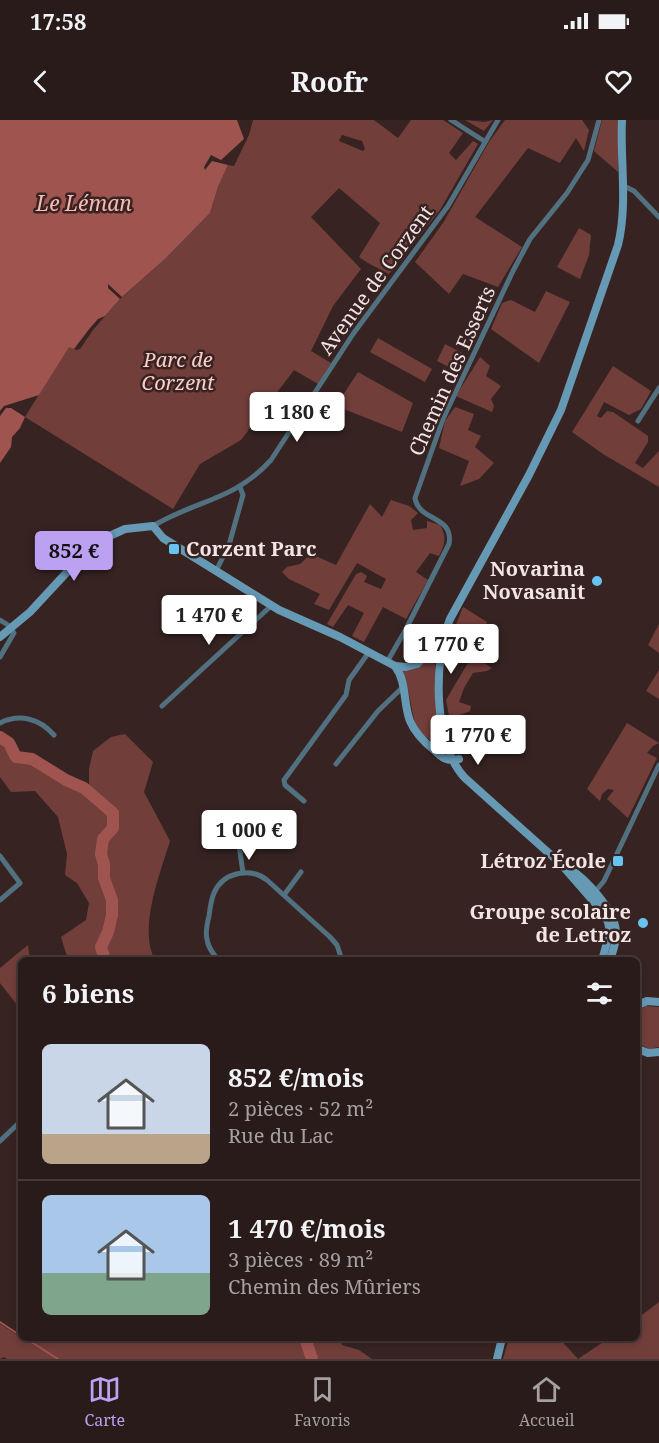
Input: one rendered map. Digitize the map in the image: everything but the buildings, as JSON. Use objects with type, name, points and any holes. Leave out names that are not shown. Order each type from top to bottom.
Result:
[{"type":"street","points":[[451,120],[484,141]]},
{"type":"street","name":"Avenue de Corzent","points":[[153,526],[174,514],[216,499],[240,487],[271,460],[353,334],[448,206],[498,120]]},
{"type":"street","name":"Chemin des Esserts","points":[[387,662],[449,544],[450,537],[447,528],[420,510],[415,498],[443,419],[521,255],[543,220],[567,193],[588,160],[598,120]]},
{"type":"street","points":[[607,957],[615,944],[611,914],[561,864],[462,775],[444,735],[438,671],[444,635],[450,619],[550,433],[568,393],[618,245],[623,221],[622,120]]},
{"type":"street","points":[[624,186],[634,191],[659,217]]},
{"type":"street","points":[[638,421],[659,387]]},
{"type":"street","points":[[216,571],[230,544],[243,495],[240,487]]},
{"type":"street","points":[[0,637],[30,612],[97,540],[125,529],[153,526],[161,536],[272,606],[395,666],[406,667],[417,664],[444,635]]},
{"type":"street","points":[[162,706],[236,636],[272,606]]},
{"type":"street","points":[[0,620],[11,628],[14,635],[0,657]]},
{"type":"street","points":[[304,801],[285,785],[284,780],[345,695],[349,680],[369,652]]},
{"type":"street","points":[[395,666],[404,686],[413,728],[446,760],[454,756]]},
{"type":"street","points":[[336,764],[378,711],[404,686]]},
{"type":"street","points":[[0,723],[8,719],[28,718],[46,726],[54,735]]},
{"type":"street","points":[[592,894],[604,881],[659,765]]},
{"type":"street","points":[[239,845],[243,873]]},
{"type":"street","points":[[0,856],[20,883],[0,900]]},
{"type":"street","points":[[284,895],[301,872]]},
{"type":"street","points":[[216,957],[209,948],[206,932],[211,902],[218,886],[224,880],[243,873],[262,877],[284,895],[330,937],[341,957]]},
{"type":"street","points":[[640,1002],[657,1000]]},
{"type":"street","points":[[640,1050],[648,1053],[659,1052]]},
{"type":"street","points":[[640,1059],[648,1053]]},
{"type":"street","points":[[0,1141],[18,1123]]},
{"type":"street","points":[[14,1126],[18,1129]]},
{"type":"street","points":[[497,1359],[501,1341]]},
{"type":"green space","name":"Parc de Corzent","points":[[253,120],[374,120],[398,138],[411,120],[443,120],[463,133],[449,153],[456,160],[473,141],[478,144],[440,210],[389,274],[359,257],[380,223],[339,188],[311,217],[361,269],[333,306],[311,351],[331,363],[318,384],[294,370],[241,440],[200,464],[173,509],[25,417],[69,346],[76,350],[80,349],[120,299],[165,259],[210,213],[228,165],[234,166],[249,135]],"holes":[[[342,135],[362,141],[365,149],[363,151],[339,141]]]},
{"type":"green space","points":[[465,120],[484,122],[493,120],[484,131]]},
{"type":"green space","points":[[505,120],[582,120],[589,130],[584,151],[576,138],[560,163],[528,148],[475,217],[522,247],[498,287],[463,274],[449,294],[415,262],[443,223],[489,142]]},
{"type":"green space","points":[[602,120],[618,120],[618,172],[594,151]]},
{"type":"green space","points":[[579,228],[591,235],[589,255],[580,279],[557,267]]},
{"type":"green space","points":[[546,291],[570,302],[539,363],[491,329],[502,303],[511,300],[535,312]]},
{"type":"green space","points":[[378,338],[432,369],[425,382],[370,352]]},
{"type":"green space","points":[[445,344],[466,355],[454,382],[445,378],[449,367],[437,361]]},
{"type":"green space","points":[[480,357],[490,366],[486,376],[501,386],[491,399],[494,406],[492,412],[456,396]]},
{"type":"green space","points":[[613,366],[651,391],[641,409],[629,415],[604,402],[597,416],[601,418],[607,411],[613,412],[648,436],[648,442],[635,463],[643,468],[659,451],[659,487],[603,454],[572,432]]},
{"type":"green space","points":[[358,372],[413,403],[402,432],[336,406]]},
{"type":"green space","points":[[455,407],[474,414],[468,430],[481,436],[475,447],[494,463],[479,479],[460,486],[469,461],[439,448],[445,421]]},
{"type":"green space","points":[[391,500],[409,506],[418,513],[411,520],[413,530],[427,528],[427,521],[440,525],[444,533],[444,544],[439,556],[430,553],[416,572],[428,580],[406,619],[383,607],[364,642],[352,636],[364,613],[348,605],[333,627],[327,624],[356,574],[361,572],[367,576],[364,582],[381,589],[386,579],[357,563],[329,610],[314,604],[320,594],[289,579],[282,572],[287,567],[300,564],[311,554],[336,565],[370,504],[382,517]]},
{"type":"green space","points":[[463,607],[487,622],[471,654],[492,668],[473,673],[459,702],[471,706],[470,711],[460,715],[465,732],[470,731],[472,739],[481,744],[481,749],[478,746],[460,749],[452,731],[446,700],[472,656],[451,641],[452,637],[469,643],[473,635],[453,632]]},
{"type":"green space","points":[[659,624],[659,653],[648,645]]},
{"type":"green space","points":[[432,653],[435,665],[435,698],[444,746],[420,732],[414,720],[402,670],[416,668]]},
{"type":"green space","points":[[659,670],[659,699],[646,691]]},
{"type":"green space","points":[[627,723],[659,743],[647,753],[657,758],[628,818],[607,799],[614,790],[608,789],[602,794],[600,801],[587,789]]},
{"type":"green space","points":[[125,734],[153,762],[144,792],[170,841],[152,901],[149,933],[154,957],[67,957],[61,937],[86,920],[89,903],[77,883],[65,875],[67,854],[58,817],[35,791],[11,792],[0,777],[0,741],[89,788],[89,769],[93,751],[111,737]]},
{"type":"green space","points":[[28,945],[30,957],[18,957],[18,1006],[0,983],[0,968]]},
{"type":"green space","points":[[646,1006],[659,1007],[659,1047],[649,1049],[640,1044],[640,1010]]},
{"type":"green space","points":[[659,1302],[659,1359],[578,1359],[605,1341],[640,1341],[640,1316]]},
{"type":"green space","points":[[0,1324],[18,1334],[18,1341],[341,1341],[342,1345],[359,1350],[372,1359],[7,1359],[4,1357],[0,1359]]},
{"type":"green space","points":[[508,1341],[562,1341],[578,1359],[503,1359]]},
{"type":"water","name":"Le Léman","points":[[0,120],[237,120],[244,139],[221,160],[211,155],[204,167],[205,170],[212,161],[228,165],[210,213],[165,259],[122,297],[108,284],[108,288],[120,299],[105,316],[98,319],[74,349],[69,347],[39,395],[4,406],[0,411]]},
{"type":"water","points":[[6,408],[11,408],[25,417],[20,428],[12,437],[11,447],[0,463],[0,416]]},
{"type":"waterway","points":[[0,737],[9,743],[16,757],[32,759],[84,788],[113,813],[113,828],[103,839],[101,854],[104,878],[112,900],[112,915],[101,947],[104,957]]},
{"type":"waterway","points":[[0,1322],[18,1334]]},
{"type":"waterway","points":[[30,1341],[58,1359]]},
{"type":"waterway","points":[[306,1341],[312,1359]]},
{"type":"place","name":"Corzent Parc","points":[[174,549]]},
{"type":"place","name":"Novarina Novasanit","points":[[597,581]]},
{"type":"place","name":"Létroz École","points":[[618,861]]},
{"type":"place","name":"Groupe scolaire de Letroz","points":[[643,923]]}]
